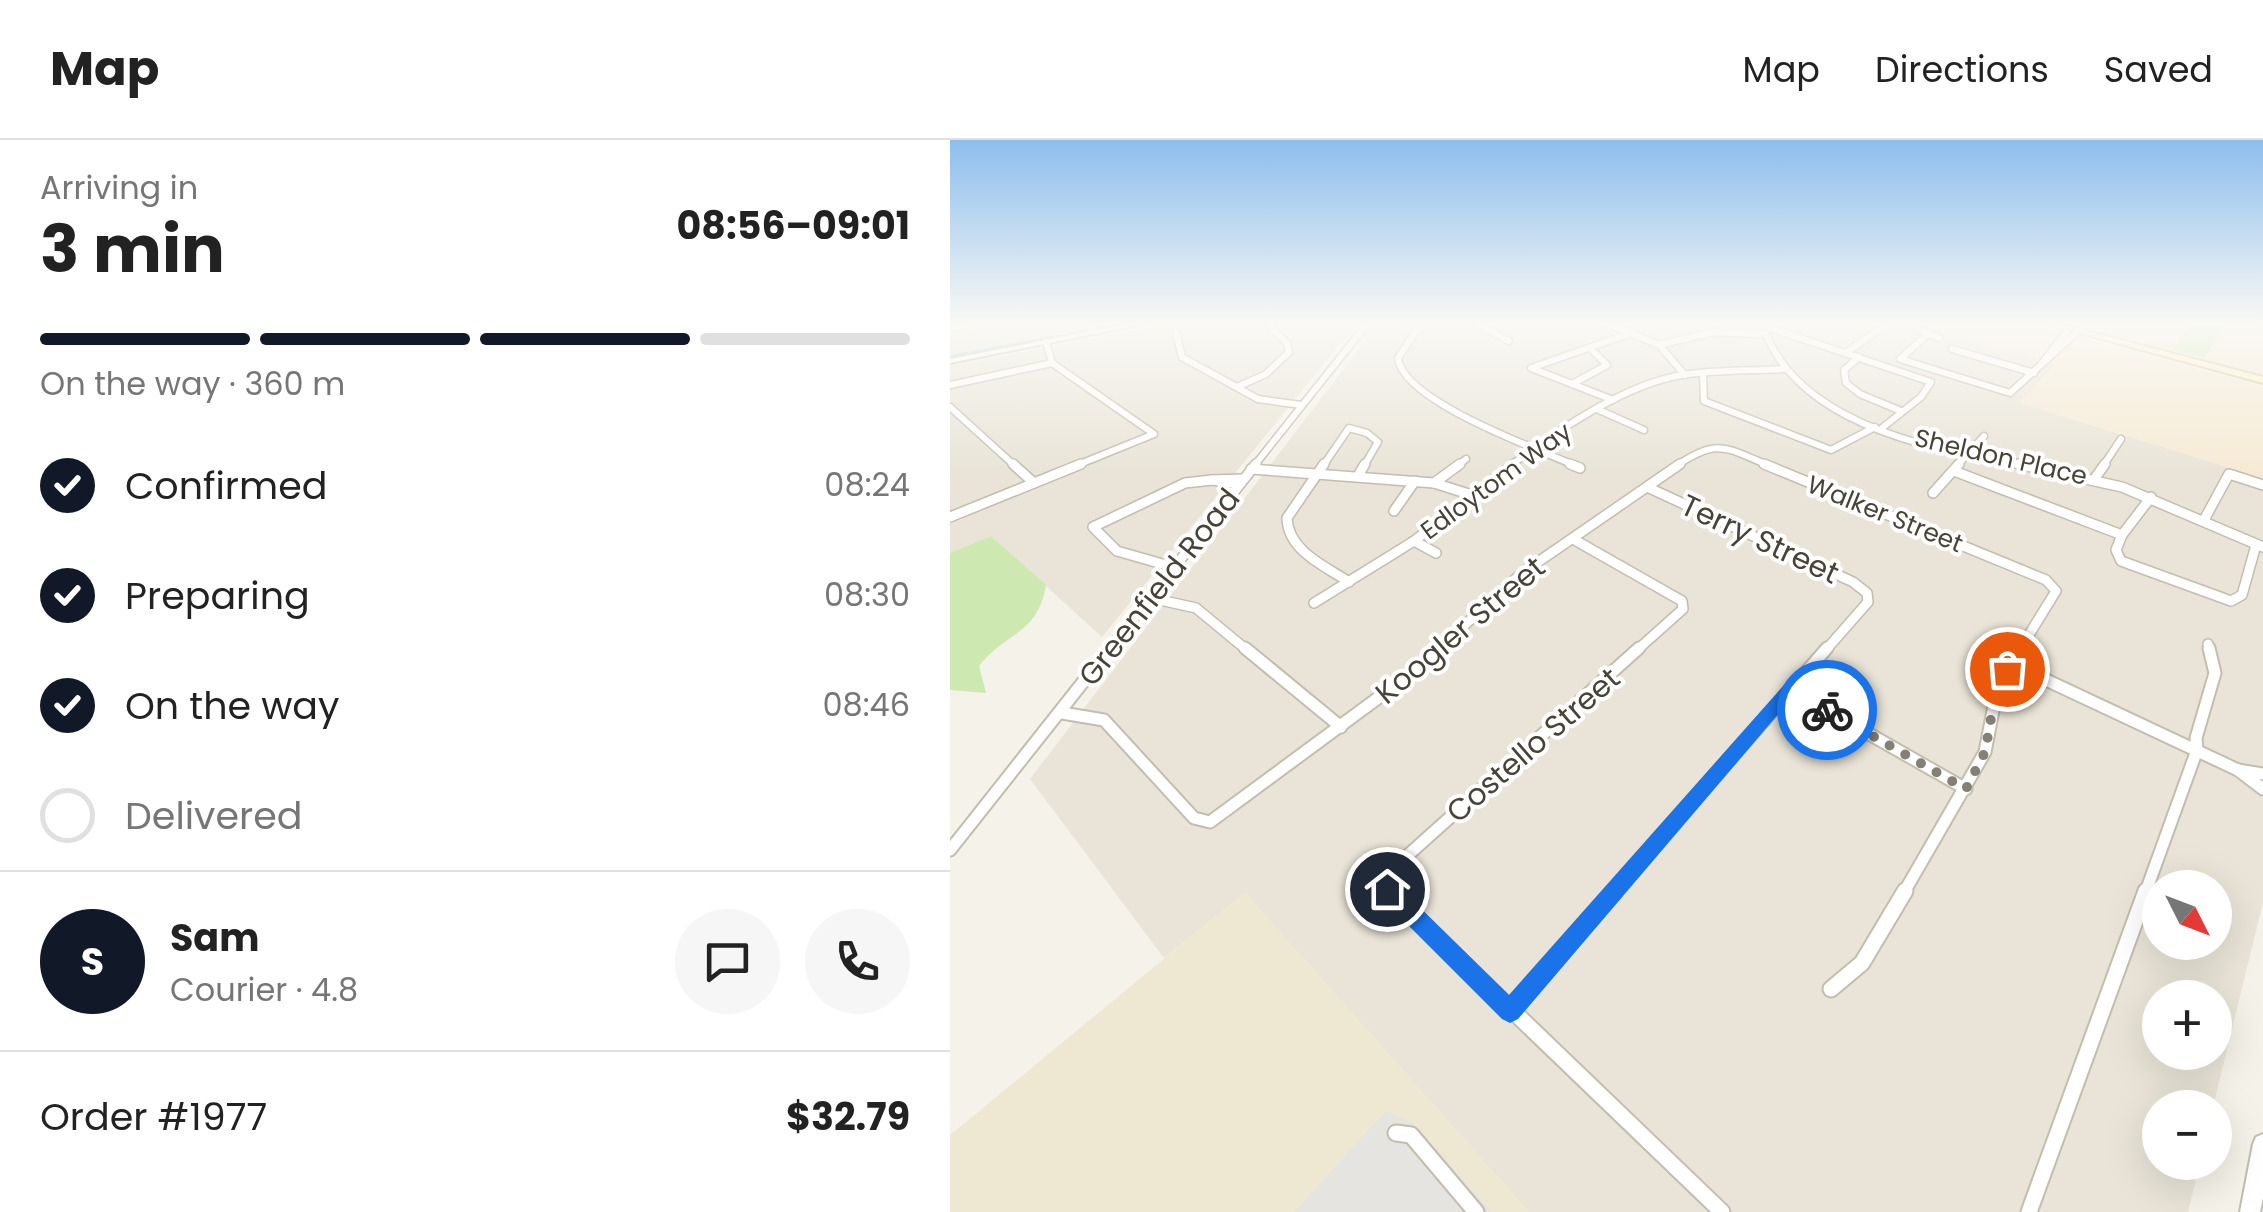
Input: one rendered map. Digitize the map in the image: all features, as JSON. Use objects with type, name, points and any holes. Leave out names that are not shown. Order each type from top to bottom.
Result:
[{"type":"street","points":[[950,385],[1003,374]]},
{"type":"street","points":[[950,517],[1154,434],[1067,374]]},
{"type":"street","points":[[1214,374],[1268,402],[1301,405]]},
{"type":"street","points":[[1237,387],[1266,374]]},
{"type":"street","name":"Greenfield Road","points":[[950,850],[1326,374]]},
{"type":"street","points":[[1403,374],[1406,380],[1460,413],[1580,468]]},
{"type":"street","points":[[1546,374],[1613,400]]},
{"type":"street","points":[[1572,384],[1590,374]]},
{"type":"street","points":[[1703,374],[1704,400],[1830,450],[1878,427],[1921,397],[1931,382],[1908,374]]},
{"type":"street","name":"Edloytom Way","points":[[1314,603],[1414,541],[1535,447],[1613,400],[1642,386],[1703,374]]},
{"type":"street","name":"Sheldon Place","points":[[1791,374],[1830,405],[1878,427],[1970,456],[2095,478],[2151,497],[2260,546]]},
{"type":"street","points":[[1845,374],[1846,384],[1860,394],[1901,411]]},
{"type":"street","points":[[1949,374],[2010,393],[2033,374]]},
{"type":"street","points":[[950,407],[1034,483]]},
{"type":"street","points":[[1599,410],[1644,430]]},
{"type":"street","points":[[1349,582],[1287,534],[1288,518],[1348,428],[1368,433],[1378,442],[1359,474]]},
{"type":"street","points":[[1934,493],[1984,436]]},
{"type":"street","points":[[2095,478],[2121,439]]},
{"type":"street","name":"Koogler Street","points":[[1062,713],[1087,714],[1104,720],[1194,818],[1210,822],[1431,658],[1488,601],[1702,448],[1714,444]]},
{"type":"street","name":"Walker Street","points":[[1714,444],[2055,587],[2056,593],[2010,663]]},
{"type":"street","points":[[1434,483],[1466,460]]},
{"type":"street","points":[[1251,469],[1359,474],[1434,483],[1475,496]]},
{"type":"street","points":[[1954,471],[2122,535]]},
{"type":"street","points":[[2204,520],[2229,474],[2263,485]]},
{"type":"street","points":[[1394,511],[1415,481]]},
{"type":"street","points":[[1173,567],[1128,556],[1097,536],[1093,528],[1185,483],[1240,482]]},
{"type":"street","name":"Terry Street","points":[[1647,488],[1853,582],[1870,596],[1864,608],[1790,689]]},
{"type":"street","points":[[2151,497],[2122,535],[2116,550],[2121,561],[2232,601],[2242,595],[2260,546]]},
{"type":"street","name":"Costello Street","points":[[1510,1011],[1398,904],[1385,886],[1398,864],[1675,619],[1684,605],[1670,590],[1573,540]]},
{"type":"street","points":[[1414,541],[1436,553]]},
{"type":"street","points":[[1151,598],[1196,608],[1341,727]]},
{"type":"street","points":[[2029,1212],[2197,750],[2196,738],[2215,673],[2208,644]]},
{"type":"street","points":[[1832,990],[1862,963],[1966,789],[1985,752],[1995,696],[2010,663],[2238,770],[2263,789]]},
{"type":"street","points":[[1722,1212],[1510,1011],[1790,689],[1966,789]]},
{"type":"street","points":[[2238,770],[2263,774]]},
{"type":"street","points":[[1396,1132],[1410,1135],[1476,1212]]},
{"type":"street","points":[[2250,1212],[2263,1144]]},
{"type":"shaded area","points":[[950,374],[1315,374],[1102,637],[991,536],[950,553]]},
{"type":"shaded area","points":[[1340,374],[2047,374],[2020,403],[2263,478],[2263,902],[2232,1029],[2232,980],[2142,980],[2142,1070],[2222,1070],[2217,1090],[2142,1090],[2142,1180],[2196,1180],[2188,1212],[1529,1212],[1245,893],[1164,958],[1030,779]]},
{"type":"shaded area","points":[[2046,374],[2218,374],[2263,386],[2263,478],[2019,403]]},
{"type":"shaded area","points":[[1245,892],[1529,1212],[950,1212],[950,1135]]},
{"type":"shaded area","points":[[1386,1111],[1413,1123],[1491,1212],[1294,1212]]},
{"type":"green space","points":[[991,536],[1046,585],[1042,601],[1028,624],[979,666],[986,693],[950,690],[950,553]]},
{"type":"way so far","points":[[1827,710],[1966,789],[1985,752],[1995,696],[2007,669]]},
{"type":"route","points":[[1387,889],[1510,1011],[1790,689],[1827,710]]}]
